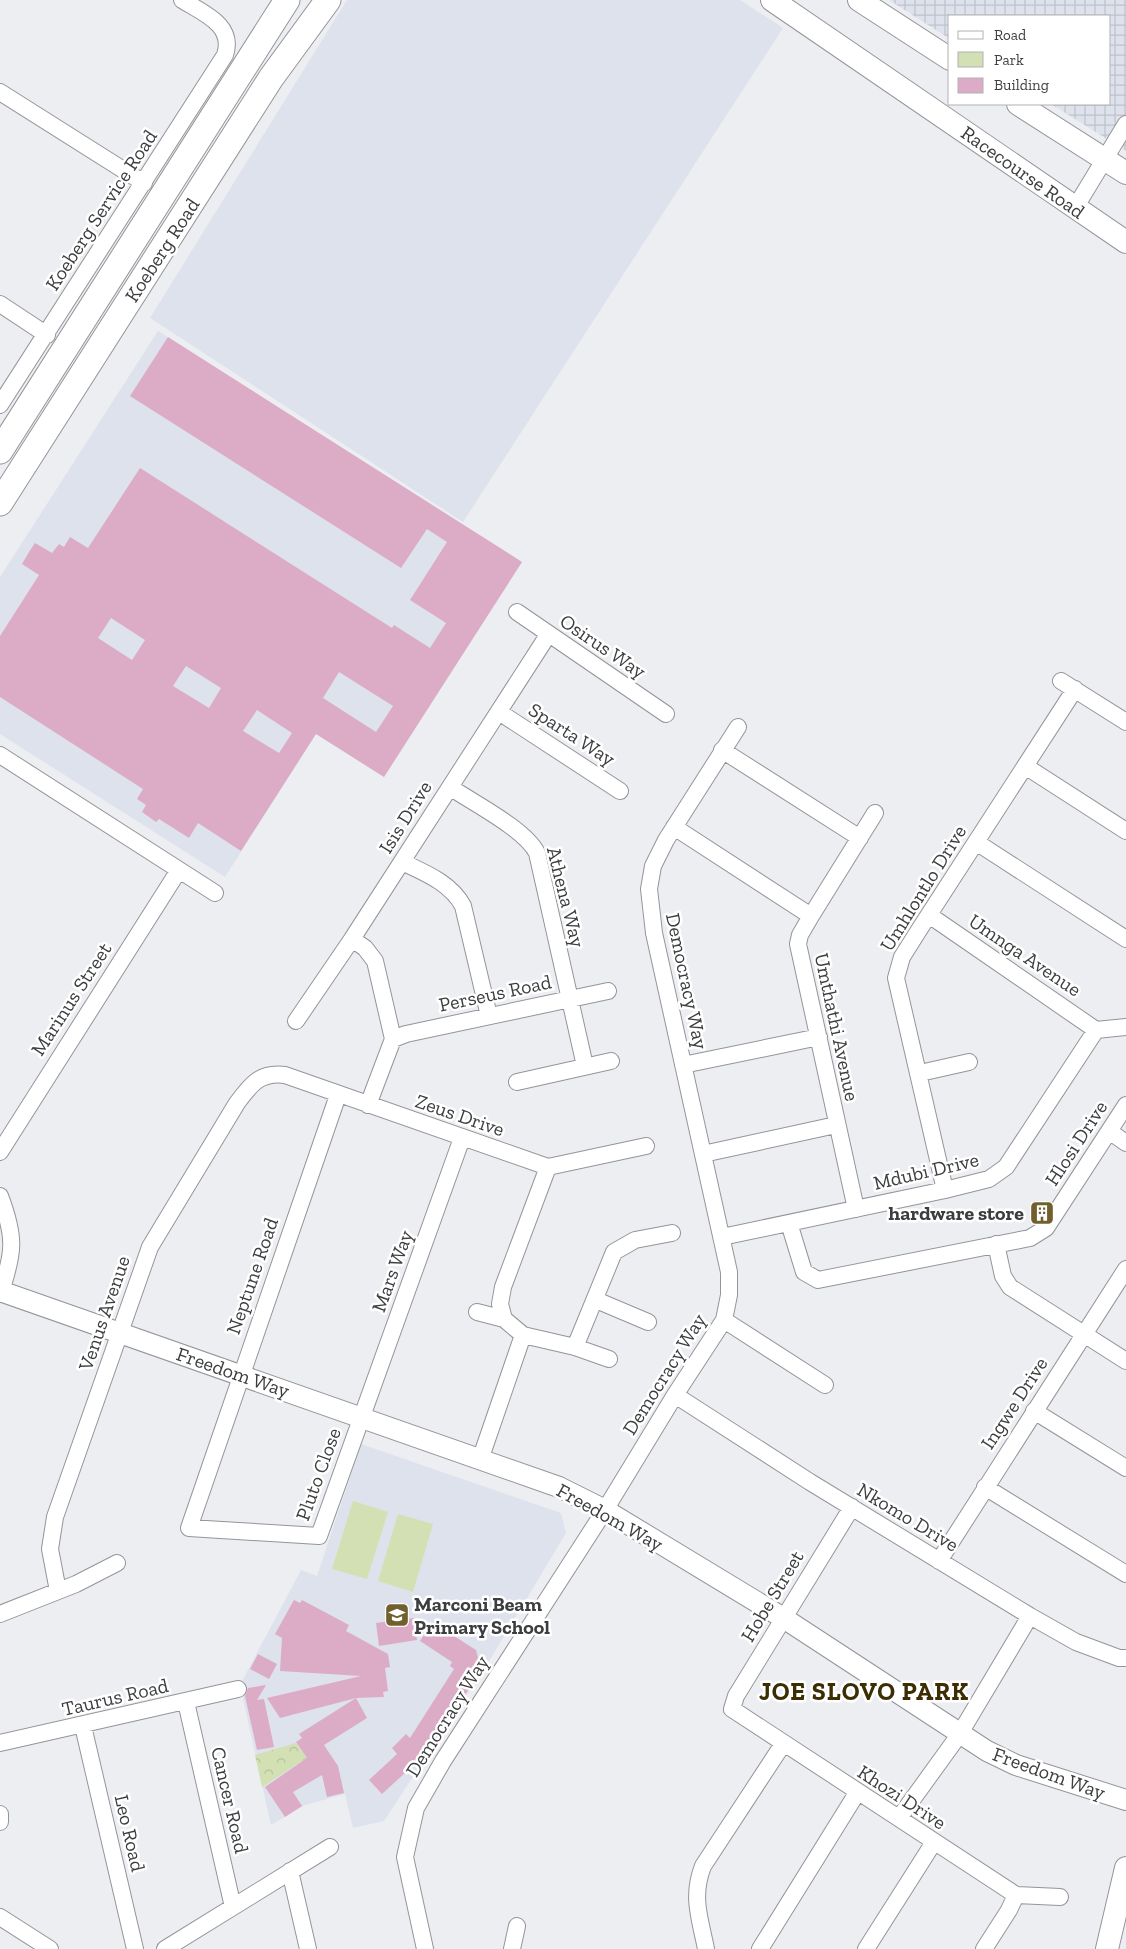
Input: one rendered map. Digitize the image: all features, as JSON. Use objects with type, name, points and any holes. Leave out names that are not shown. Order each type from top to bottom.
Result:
[{"type":"main road","name":"Koeberg Road","points":[[0,451],[287,0]]},
{"type":"main road","name":"Koeberg Road","points":[[0,503],[271,78],[328,0]]},
{"type":"main road","name":"Racecourse Road","points":[[772,0],[1126,242]]},
{"type":"main road","points":[[859,0],[948,58]]},
{"type":"main road","points":[[1020,105],[1126,173]]},
{"type":"main road","points":[[1107,1949],[1126,1868]]},
{"type":"street","name":"Koeberg Service Road","points":[[0,405],[47,335],[224,58],[228,45],[226,35],[219,24],[182,0]]},
{"type":"street","points":[[0,92],[144,183]]},
{"type":"street","points":[[1075,208],[1126,124]]},
{"type":"street","points":[[0,304],[47,335]]},
{"type":"street","name":"Osirus Way","points":[[517,612],[666,714]]},
{"type":"street","name":"Isis Drive","points":[[296,1021],[352,939],[548,635]]},
{"type":"street","name":"Umhlontlo Drive","points":[[945,1190],[920,1073],[896,978],[902,957],[1025,766],[1068,685],[1126,722]]},
{"type":"street","name":"Sparta Way","points":[[499,712],[620,791]]},
{"type":"street","name":"Democracy Way","points":[[426,1949],[405,1858],[416,1808],[443,1760],[605,1510],[724,1320],[730,1283],[722,1237],[654,933],[649,889],[654,866],[674,827],[738,727]]},
{"type":"street","points":[[722,750],[860,838]]},
{"type":"street","points":[[0,755],[214,893]]},
{"type":"street","points":[[1025,766],[1126,831]]},
{"type":"street","name":"Athena Way","points":[[450,787],[532,843],[537,853],[585,1066]]},
{"type":"street","name":"Umthathi Avenue","points":[[856,1209],[836,1125],[798,944],[800,935],[811,916],[875,813]]},
{"type":"street","points":[[674,827],[811,916]]},
{"type":"street","points":[[976,842],[1126,939]]},
{"type":"street","points":[[402,862],[447,886],[458,895],[464,906],[489,1016]]},
{"type":"street","name":"Marinus Street","points":[[0,1152],[179,870]]},
{"type":"street","name":"Umnga Avenue","points":[[929,915],[1096,1030]]},
{"type":"street","points":[[352,939],[365,948],[375,961],[393,1040],[368,1105]]},
{"type":"street","name":"Perseus Road","points":[[393,1040],[398,1036],[608,991]]},
{"type":"street","points":[[1096,1030],[1126,1027]]},
{"type":"street","name":"Mdubi Drive","points":[[722,1237],[989,1179],[1006,1168],[1096,1030]]},
{"type":"street","points":[[683,1065],[819,1037]]},
{"type":"street","points":[[517,1082],[611,1060]]},
{"type":"street","points":[[920,1073],[969,1062]]},
{"type":"street","name":"Zeus Drive","points":[[264,1075],[285,1075],[548,1167]]},
{"type":"street","name":"Venus Avenue","points":[[58,1591],[50,1549],[55,1517],[155,1236],[237,1103],[248,1088],[264,1075]]},
{"type":"street","name":"Neptune Road","points":[[189,1528],[338,1095]]},
{"type":"street","name":"Hlosi Drive","points":[[789,1223],[804,1272],[818,1280],[1030,1238],[1046,1228],[1126,1105]]},
{"type":"street","points":[[703,1154],[836,1125]]},
{"type":"street","points":[[1108,1132],[1126,1143]]},
{"type":"street","name":"Mars Way","points":[[361,1418],[462,1138]]},
{"type":"street","points":[[504,1319],[500,1304],[503,1287],[548,1167],[646,1146]]},
{"type":"street","points":[[0,1196],[12,1238],[12,1255],[0,1292]]},
{"type":"street","points":[[575,1347],[596,1300],[614,1252],[635,1240],[672,1232]]},
{"type":"street","points":[[996,1244],[1003,1276],[1010,1287],[1126,1361]]},
{"type":"street","name":"Ingwe Drive","points":[[939,1560],[1126,1269]]},
{"type":"street","name":"Freedom Way","points":[[0,1292],[241,1374],[559,1487],[605,1510],[785,1619],[960,1735],[1016,1765],[1126,1800]]},
{"type":"street","points":[[596,1300],[648,1322]]},
{"type":"street","points":[[477,1312],[504,1319],[523,1335],[575,1347],[609,1359]]},
{"type":"street","points":[[724,1320],[825,1385]]},
{"type":"street","points":[[480,1460],[523,1335]]},
{"type":"street","name":"Nkomo Drive","points":[[675,1396],[1030,1616],[1076,1642],[1119,1658],[1126,1658]]},
{"type":"street","points":[[1034,1411],[1126,1468]]},
{"type":"street","name":"Pluto Close","points":[[189,1528],[318,1536],[361,1418]]},
{"type":"street","points":[[985,1487],[1126,1574]]},
{"type":"street","name":"Hobe Street","points":[[731,1708],[736,1696],[852,1507]]},
{"type":"street","points":[[0,1614],[58,1591],[117,1563]]},
{"type":"street","points":[[899,1818],[960,1735],[1030,1616]]},
{"type":"street","name":"Taurus Road","points":[[0,1744],[238,1689]]},
{"type":"street","name":"Cancer Road","points":[[186,1702],[233,1906]]},
{"type":"street","name":"Khozi Drive","points":[[731,1708],[857,1793],[899,1818],[1016,1895]]},
{"type":"street","name":"Leo Road","points":[[83,1726],[135,1949]]},
{"type":"street","points":[[706,1949],[697,1905],[698,1881],[704,1866],[783,1744]]},
{"type":"street","points":[[760,1949],[857,1793]]},
{"type":"street","points":[[0,1814],[0,1822]]},
{"type":"street","points":[[866,1949],[934,1842]]},
{"type":"street","points":[[165,1949],[330,1847]]},
{"type":"street","points":[[290,1871],[308,1949]]},
{"type":"street","points":[[984,1949],[1016,1895],[1060,1897]]},
{"type":"street","points":[[0,1917],[50,1949]]},
{"type":"street","points":[[512,1949],[517,1926]]},
{"type":"shaded area","points":[[347,0],[740,0],[783,28],[463,522],[150,318]]},
{"type":"shaded area","points":[[889,0],[1126,0],[1126,151],[1053,105],[1111,105],[1111,15],[948,15],[948,38]]},
{"type":"shaded area","points":[[158,331],[522,562],[384,777],[316,734],[225,877],[0,734],[0,577]]},
{"type":"shaded area","name":"Marconi Beam Primary School","points":[[361,1444],[561,1513],[566,1533],[494,1653],[384,1821],[353,1828],[345,1794],[305,1805],[271,1825],[240,1685],[301,1570],[317,1576]]},
{"type":"green space","points":[[353,1501],[388,1512],[367,1579],[332,1569]]},
{"type":"green space","points":[[398,1514],[433,1524],[413,1592],[378,1581]]},
{"type":"green space","points":[[296,1743],[307,1758],[262,1787],[255,1755]]},
{"type":"building","points":[[168,337],[522,562],[384,777],[316,734],[241,851],[198,823],[189,838],[159,819],[156,822],[142,812],[146,805],[137,799],[143,789],[0,697],[0,636],[39,575],[22,564],[35,543],[52,553],[59,544],[64,547],[70,537],[88,548],[140,468],[392,628],[394,625],[430,648],[446,623],[410,600],[447,542],[427,529],[401,568],[130,396]],"holes":[[[111,618],[145,640],[132,660],[98,638]],[[186,666],[221,688],[209,708],[173,686]],[[339,672],[393,706],[376,732],[323,698]],[[257,710],[292,733],[279,753],[243,731]]]},
{"type":"building","points":[[294,1600],[300,1603],[302,1600],[349,1625],[346,1631],[388,1654],[390,1667],[385,1668],[388,1691],[383,1692],[384,1697],[356,1698],[280,1718],[267,1698],[361,1676],[280,1671],[282,1638],[275,1634]]},
{"type":"building","points":[[414,1618],[417,1640],[379,1646],[376,1623]]},
{"type":"building","points":[[432,1622],[476,1650],[481,1670],[429,1751],[382,1794],[369,1780],[397,1754],[392,1748],[406,1734],[410,1738],[454,1669],[450,1666],[452,1662],[420,1641]]},
{"type":"building","points":[[258,1654],[277,1664],[269,1679],[250,1669]]},
{"type":"building","points":[[266,1685],[257,1700],[264,1699],[274,1747],[257,1750],[245,1696],[248,1688]]},
{"type":"building","points":[[356,1698],[367,1718],[324,1745],[338,1766],[344,1793],[327,1797],[322,1775],[293,1792],[302,1806],[285,1817],[265,1787],[307,1758],[296,1742],[302,1738],[299,1734]]},
{"type":"place","name":"hardware store","points":[[1042,1213]]},
{"type":"place","name":"Marconi Beam Primary School","points":[[397,1615]]},
{"type":"district","name":"JOE SLOVO PARK","points":[[864,1691]]}]
